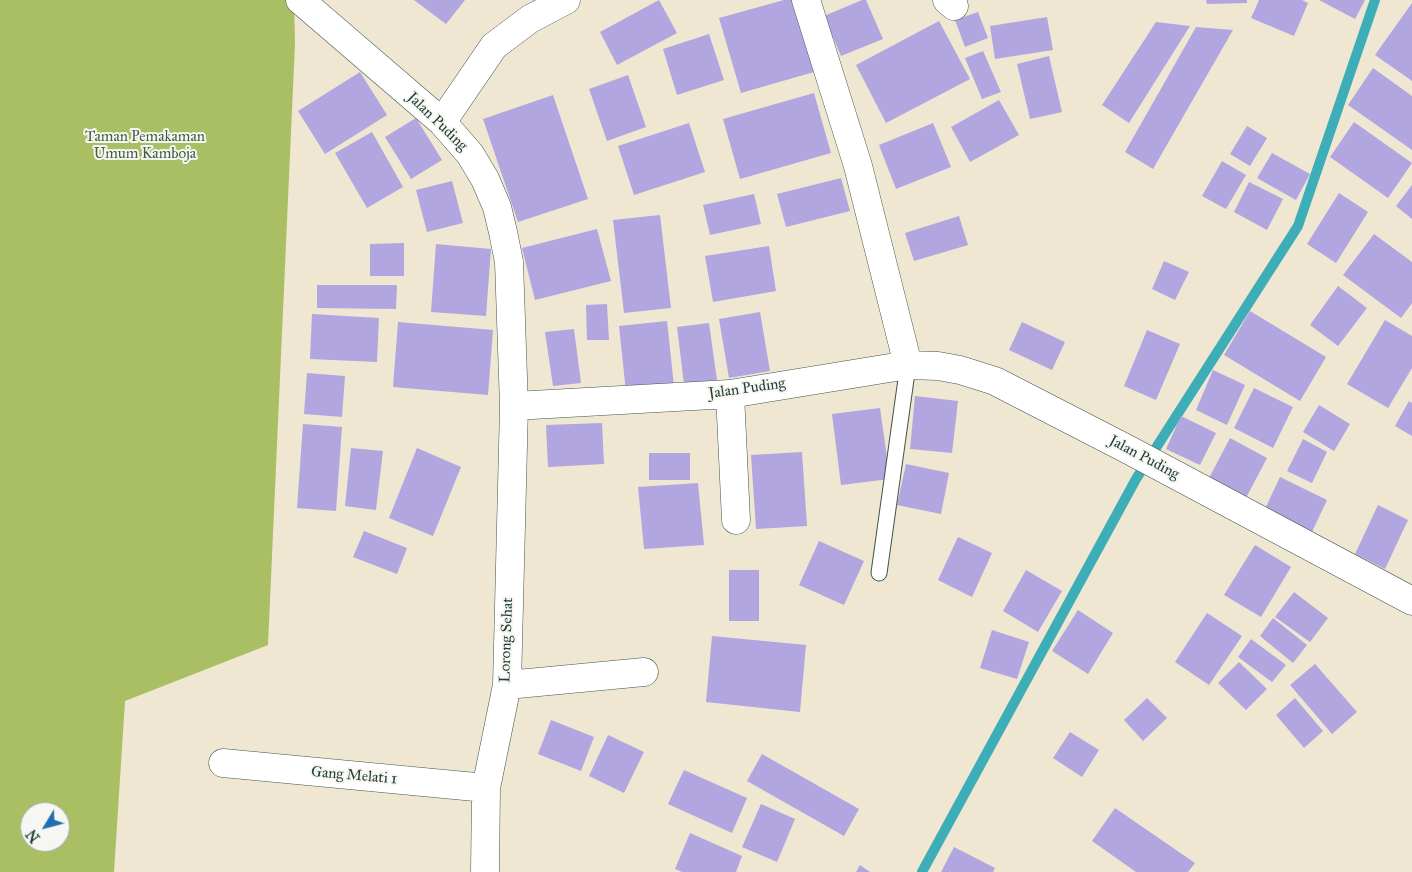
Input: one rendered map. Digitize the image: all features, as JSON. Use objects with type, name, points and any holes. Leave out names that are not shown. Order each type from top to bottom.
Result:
[{"type":"street","name":"Jalan Puding","points":[[300,0],[442,122],[470,154],[485,179],[499,215],[509,262],[514,406],[730,394],[908,365],[938,366],[960,370],[996,381],[1412,601]]},
{"type":"street","points":[[442,122],[494,46],[530,19],[566,0]]},
{"type":"street","points":[[806,0],[858,166],[908,365]]},
{"type":"street","points":[[730,394],[736,520]]},
{"type":"street","name":"Lorong Sehat","points":[[485,872],[486,788],[507,685],[514,406]]},
{"type":"street","points":[[507,685],[644,672]]},
{"type":"street","name":"Gang Melati 1","points":[[223,763],[486,788]]},
{"type":"lane","points":[[879,573],[908,365]]},
{"type":"green space","name":"Taman Pemakaman Umum Kamboja","points":[[0,0],[294,0],[295,43],[268,645],[125,701],[114,872],[0,872]]},
{"type":"building","points":[[414,0],[465,0],[446,24]]},
{"type":"building","points":[[659,0],[677,33],[617,65],[600,32]]},
{"type":"building","points":[[784,0],[793,0],[814,72],[741,93],[719,18]]},
{"type":"building","points":[[866,0],[883,39],[841,56],[824,16]]},
{"type":"building","points":[[1206,0],[1247,0],[1247,3],[1207,4]]},
{"type":"building","points":[[1259,0],[1302,0],[1308,3],[1294,36],[1251,18]]},
{"type":"building","points":[[1319,0],[1365,0],[1355,19]]},
{"type":"building","points":[[1412,3],[1412,81],[1375,55]]},
{"type":"building","points":[[978,12],[988,38],[965,47],[955,20]]},
{"type":"building","points":[[1047,17],[1053,50],[995,59],[990,26]]},
{"type":"building","points":[[939,21],[970,79],[886,123],[856,65]]},
{"type":"building","points":[[1156,22],[1190,26],[1129,123],[1102,105]]},
{"type":"building","points":[[1196,27],[1233,30],[1153,169],[1125,152]]},
{"type":"building","points":[[709,34],[724,80],[677,95],[663,49]]},
{"type":"building","points":[[983,51],[1001,92],[982,99],[965,58]]},
{"type":"building","points":[[1049,56],[1062,112],[1030,119],[1017,64]]},
{"type":"building","points":[[1373,68],[1412,96],[1412,150],[1348,105]]},
{"type":"building","points":[[360,72],[387,115],[325,154],[298,111]]},
{"type":"building","points":[[628,75],[646,127],[607,141],[589,89]]},
{"type":"building","points":[[814,93],[831,153],[740,179],[723,119]]},
{"type":"building","points":[[553,95],[588,199],[518,222],[483,119]]},
{"type":"building","points":[[999,100],[1019,135],[970,162],[951,127]]},
{"type":"building","points":[[416,118],[442,160],[411,179],[385,137]]},
{"type":"building","points":[[1354,122],[1412,163],[1388,198],[1330,157]]},
{"type":"building","points":[[689,123],[705,172],[634,195],[618,146]]},
{"type":"building","points":[[933,123],[951,167],[896,189],[879,145]]},
{"type":"building","points":[[1247,126],[1267,138],[1250,166],[1230,154]]},
{"type":"building","points":[[372,132],[403,187],[367,208],[335,153]]},
{"type":"building","points":[[1272,153],[1310,174],[1296,200],[1257,178]]},
{"type":"building","points":[[1222,161],[1246,175],[1226,209],[1202,196]]},
{"type":"building","points":[[841,178],[850,211],[786,227],[777,194]]},
{"type":"building","points":[[452,181],[463,223],[427,232],[416,190]]},
{"type":"building","points":[[1249,182],[1283,199],[1267,230],[1234,212]]},
{"type":"building","points":[[1412,185],[1412,219],[1396,206]]},
{"type":"building","points":[[1339,193],[1368,212],[1336,263],[1307,244]]},
{"type":"building","points":[[754,194],[761,224],[710,235],[703,205]]},
{"type":"building","points":[[660,215],[671,308],[624,313],[613,220]]},
{"type":"building","points":[[959,216],[968,245],[914,261],[905,233]]},
{"type":"building","points":[[597,229],[611,281],[535,300],[522,248]]},
{"type":"building","points":[[1374,234],[1412,262],[1412,303],[1401,318],[1343,275]]},
{"type":"building","points":[[404,243],[404,276],[370,276],[370,244]]},
{"type":"building","points":[[436,244],[491,249],[486,316],[431,312]]},
{"type":"building","points":[[769,246],[776,291],[713,302],[705,256]]},
{"type":"building","points":[[1164,261],[1189,272],[1175,300],[1152,289]]},
{"type":"building","points":[[317,285],[397,285],[396,309],[317,308]]},
{"type":"building","points":[[1338,286],[1367,308],[1338,346],[1310,325]]},
{"type":"building","points":[[607,304],[609,340],[587,340],[586,305]]},
{"type":"building","points":[[1250,311],[1326,357],[1300,401],[1224,355]]},
{"type":"building","points":[[760,312],[770,371],[729,378],[719,319]]},
{"type":"building","points":[[312,314],[379,318],[377,362],[310,359]]},
{"type":"building","points":[[1385,320],[1412,336],[1412,368],[1388,408],[1347,384]]},
{"type":"building","points":[[667,321],[674,386],[626,392],[619,326]]},
{"type":"building","points":[[398,322],[493,330],[488,395],[393,387]]},
{"type":"building","points":[[1022,322],[1065,342],[1052,370],[1009,350]]},
{"type":"building","points":[[709,323],[717,380],[684,384],[677,327]]},
{"type":"building","points":[[574,329],[581,383],[553,386],[545,332]]},
{"type":"building","points":[[1147,330],[1180,344],[1156,400],[1124,386]]},
{"type":"building","points":[[1213,370],[1245,385],[1227,425],[1196,410]]},
{"type":"building","points":[[307,373],[345,376],[342,417],[304,414]]},
{"type":"building","points":[[1254,388],[1293,407],[1273,448],[1234,428]]},
{"type":"building","points":[[915,396],[958,401],[952,453],[910,449]]},
{"type":"building","points":[[1409,401],[1412,403],[1412,436],[1395,426]]},
{"type":"building","points":[[1319,405],[1350,424],[1334,451],[1303,432]]},
{"type":"building","points":[[880,408],[890,479],[841,485],[832,414]]},
{"type":"building","points":[[1181,416],[1216,433],[1200,465],[1166,449]]},
{"type":"building","points":[[602,423],[604,464],[548,467],[546,425]]},
{"type":"building","points":[[303,424],[342,427],[336,511],[297,508]]},
{"type":"building","points":[[1230,438],[1267,458],[1246,498],[1209,478]]},
{"type":"building","points":[[1303,439],[1327,452],[1312,483],[1287,471]]},
{"type":"building","points":[[351,448],[383,451],[376,510],[345,506]]},
{"type":"building","points":[[417,448],[461,467],[433,536],[389,518]]},
{"type":"building","points":[[802,452],[807,526],[756,529],[751,455]]},
{"type":"building","points":[[649,453],[690,453],[690,480],[649,480]]},
{"type":"building","points":[[906,464],[949,473],[941,514],[897,505]]},
{"type":"building","points":[[1280,477],[1327,500],[1310,536],[1263,513]]},
{"type":"building","points":[[698,483],[704,545],[644,549],[638,487]]},
{"type":"building","points":[[1378,505],[1408,520],[1385,569],[1355,554]]},
{"type":"building","points":[[364,531],[407,548],[397,574],[353,557]]},
{"type":"building","points":[[958,537],[992,553],[972,597],[938,580]]},
{"type":"building","points":[[819,541],[864,561],[844,605],[799,585]]},
{"type":"building","points":[[1255,545],[1291,567],[1261,617],[1224,595]]},
{"type":"building","points":[[729,570],[759,570],[759,621],[729,621]]},
{"type":"building","points":[[1026,570],[1062,591],[1038,632],[1003,611]]},
{"type":"building","points":[[1294,592],[1328,618],[1310,642],[1275,617]]},
{"type":"building","points":[[1078,610],[1113,633],[1088,674],[1052,651]]},
{"type":"building","points":[[1207,613],[1242,636],[1209,685],[1175,662]]},
{"type":"building","points":[[1273,618],[1307,645],[1293,663],[1260,636]]},
{"type":"building","points":[[992,630],[1029,642],[1017,679],[980,668]]},
{"type":"building","points":[[712,636],[806,645],[800,712],[706,702]]},
{"type":"building","points":[[1251,639],[1286,665],[1272,682],[1238,657]]},
{"type":"building","points":[[1239,662],[1267,689],[1246,710],[1218,683]]},
{"type":"building","points":[[1315,664],[1357,712],[1332,734],[1290,685]]},
{"type":"building","points":[[1147,698],[1167,718],[1143,741],[1124,720]]},
{"type":"building","points":[[1295,698],[1323,731],[1304,748],[1276,715]]},
{"type":"building","points":[[551,720],[594,737],[581,771],[538,754]]},
{"type":"building","points":[[1070,732],[1099,750],[1082,777],[1053,758]]},
{"type":"building","points":[[608,735],[644,752],[624,793],[589,776]]},
{"type":"building","points":[[762,754],[859,809],[844,836],[747,781]]},
{"type":"building","points":[[684,770],[747,798],[732,833],[668,804]]},
{"type":"building","points":[[761,804],[795,819],[777,862],[742,847]]},
{"type":"building","points":[[1115,808],[1195,863],[1188,872],[1136,872],[1092,841]]},
{"type":"building","points":[[690,833],[742,856],[736,872],[682,872],[675,869]]},
{"type":"building","points":[[954,847],[995,868],[993,872],[941,872]]},
{"type":"building","points":[[860,865],[870,872],[856,872]]},
{"type":"waterway","points":[[922,872],[1136,479],[1298,226],[1375,0]]}]
